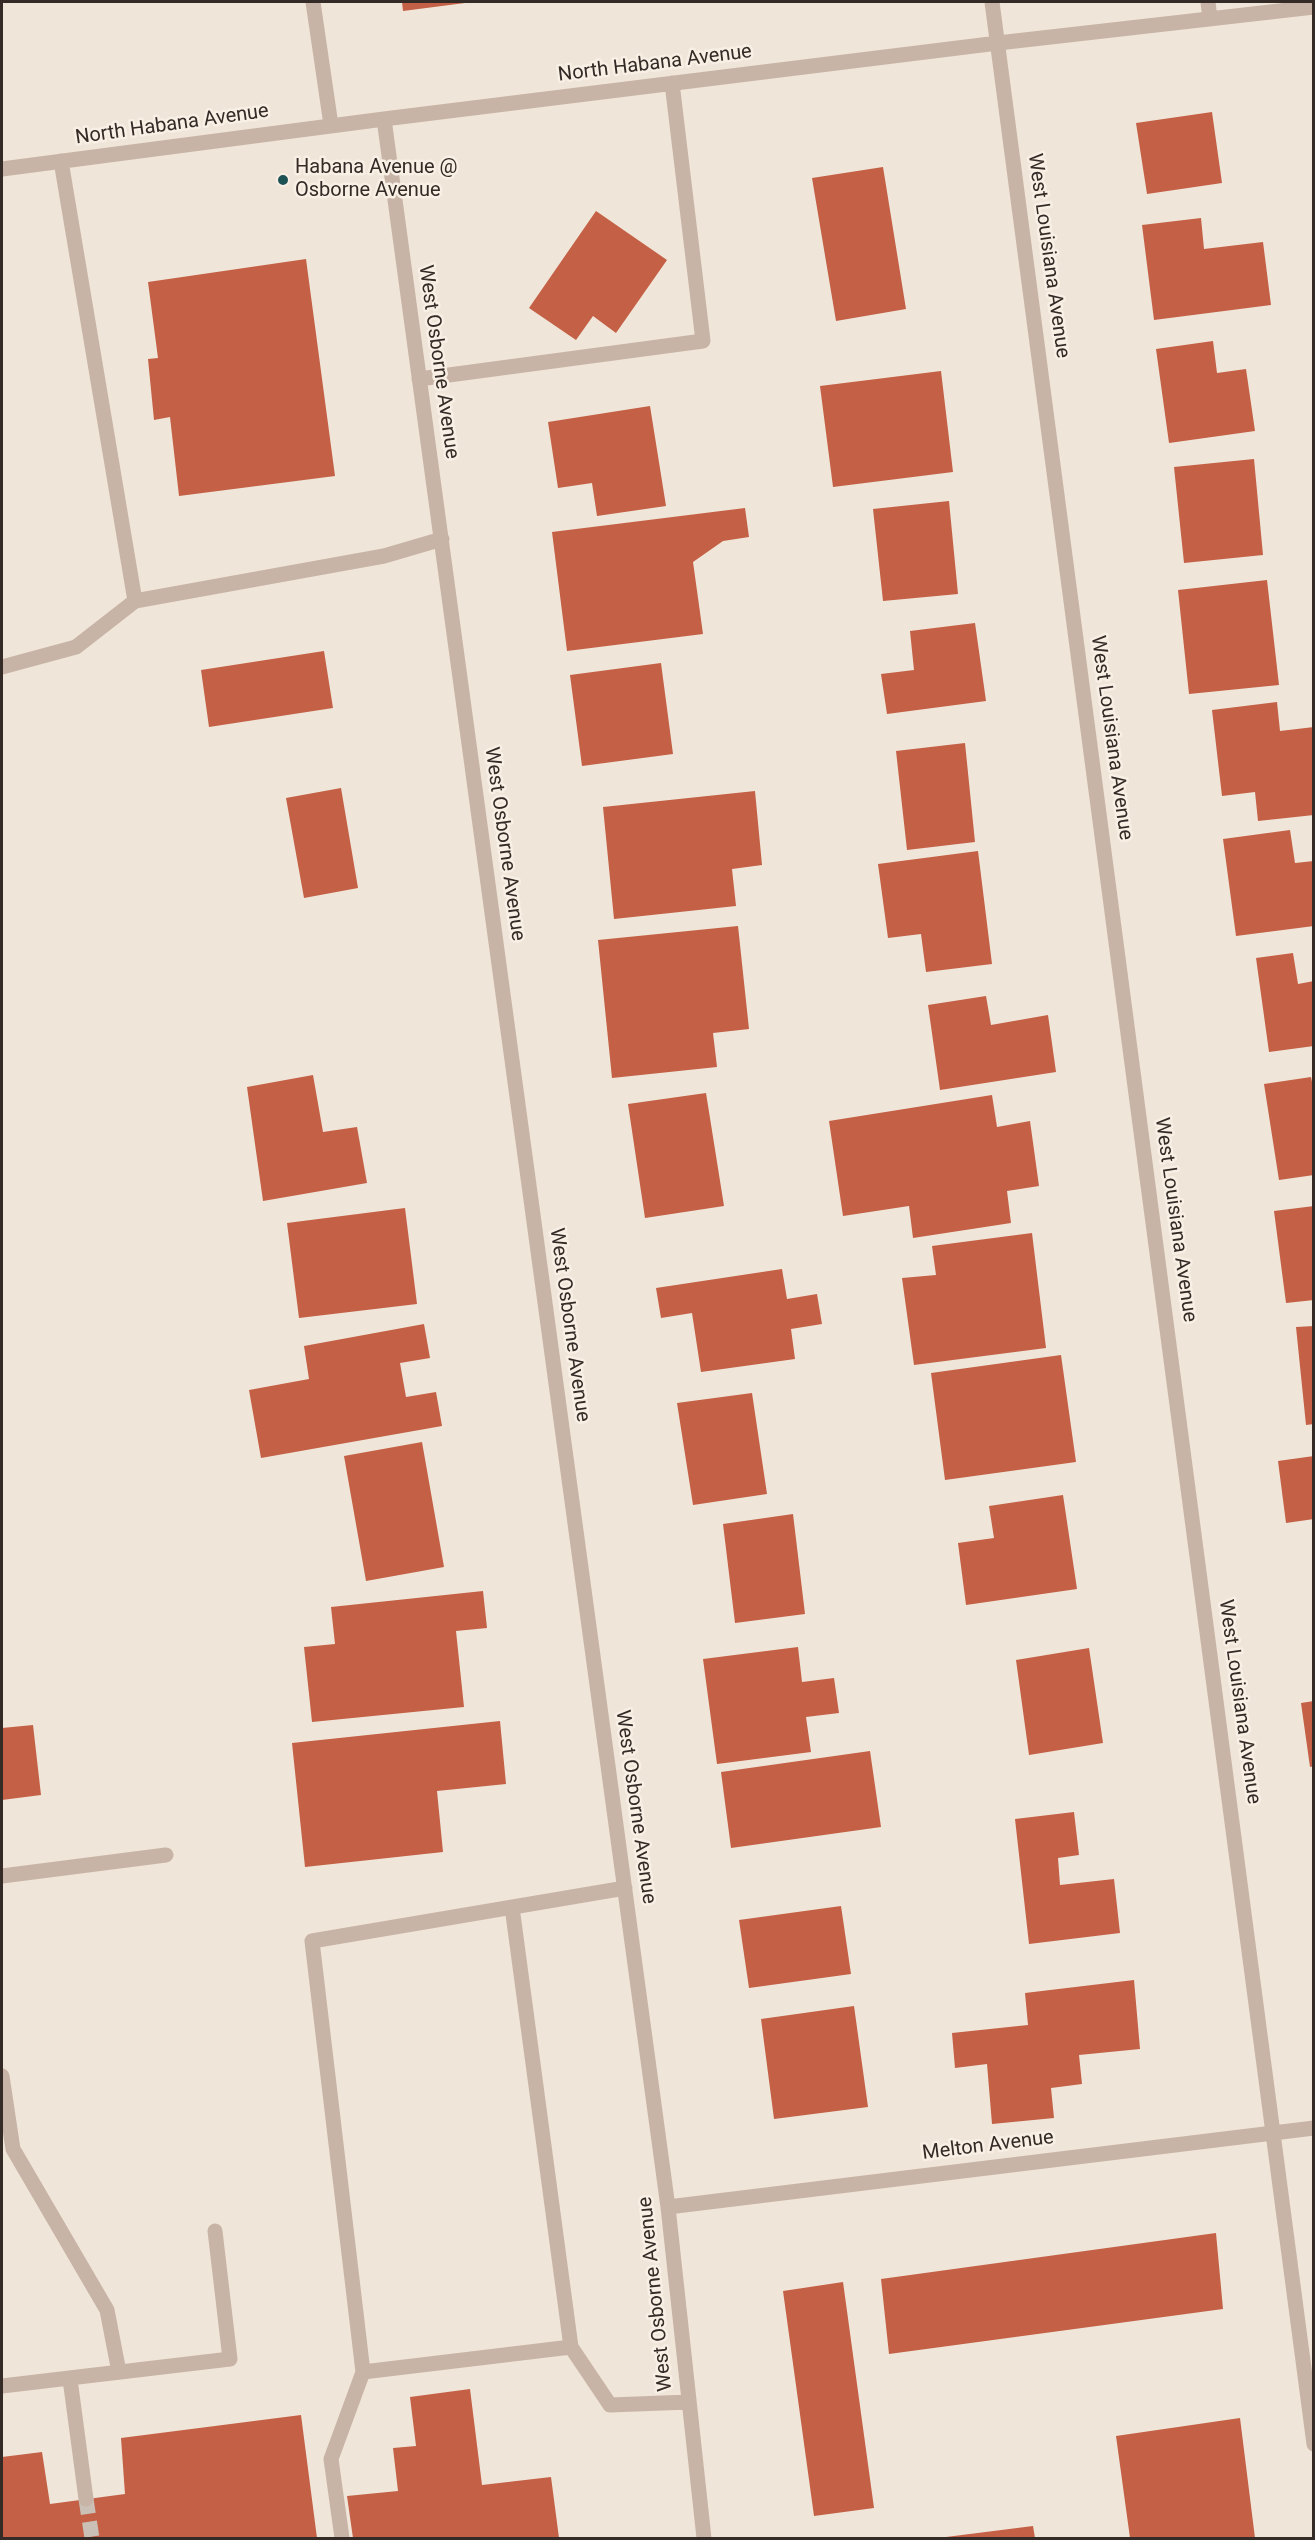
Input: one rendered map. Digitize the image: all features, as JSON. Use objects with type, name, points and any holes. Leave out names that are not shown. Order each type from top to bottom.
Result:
[{"type":"street","points":[[313,2],[331,125]]},
{"type":"street","name":"West Louisiana Avenue","points":[[992,2],[1314,2444]]},
{"type":"street","points":[[1208,2],[1210,19]]},
{"type":"street","name":"North Habana Avenue","points":[[2,170],[331,125],[998,43],[1314,7]]},
{"type":"street","points":[[419,379],[704,341],[672,83]]},
{"type":"street","name":"West Osborne Avenue","points":[[384,119],[668,2206],[704,2538]]},
{"type":"street","points":[[61,161],[135,601]]},
{"type":"street","points":[[2,667],[76,647],[135,601],[384,556],[442,538]]},
{"type":"street","points":[[2,1876],[166,1855]]},
{"type":"street","points":[[342,2538],[331,2459],[363,2372],[312,1941],[625,1888]]},
{"type":"street","points":[[512,1907],[572,2347],[610,2405],[690,2402]]},
{"type":"street","points":[[2,2076],[13,2149],[107,2310],[119,2372]]},
{"type":"street","name":"Melton Avenue","points":[[668,2206],[1314,2128]]},
{"type":"street","points":[[3,2383],[69,2379],[230,2360],[215,2231]]},
{"type":"street","points":[[363,2372],[572,2347]]},
{"type":"street","points":[[69,2379],[86,2499]]},
{"type":"building","points":[[402,2],[465,2],[465,3],[403,11]]},
{"type":"building","points":[[1212,112],[1222,183],[1147,194],[1136,123]]},
{"type":"building","points":[[883,167],[906,309],[836,321],[812,178]]},
{"type":"building","points":[[596,211],[667,260],[616,333],[593,316],[576,340],[529,308]]},
{"type":"building","points":[[1201,218],[1204,249],[1263,242],[1271,305],[1154,320],[1142,225]]},
{"type":"building","points":[[306,259],[335,476],[179,496],[170,417],[154,420],[148,359],[158,358],[148,282]]},
{"type":"building","points":[[1213,341],[1217,373],[1246,369],[1255,431],[1169,443],[1156,349]]},
{"type":"building","points":[[941,371],[953,472],[833,487],[820,386]]},
{"type":"building","points":[[650,406],[666,506],[597,516],[592,483],[558,488],[548,422]]},
{"type":"building","points":[[1254,459],[1263,555],[1184,563],[1174,467]]},
{"type":"building","points":[[949,501],[958,594],[883,601],[873,509]]},
{"type":"building","points":[[745,508],[749,537],[723,541],[693,562],[703,634],[567,651],[552,532]]},
{"type":"building","points":[[1267,580],[1279,685],[1189,694],[1178,590]]},
{"type":"building","points":[[975,623],[986,701],[887,714],[881,674],[914,670],[910,631]]},
{"type":"building","points":[[324,651],[333,708],[209,727],[201,670]]},
{"type":"building","points":[[661,663],[673,754],[582,766],[570,675]]},
{"type":"building","points":[[1277,702],[1280,731],[1314,727],[1314,815],[1258,821],[1255,792],[1222,796],[1212,710]]},
{"type":"building","points":[[965,743],[975,842],[907,850],[896,751]]},
{"type":"building","points":[[341,788],[358,888],[304,898],[286,798]]},
{"type":"building","points":[[755,791],[762,865],[732,869],[736,906],[614,919],[603,807]]},
{"type":"building","points":[[1290,830],[1295,863],[1314,861],[1314,926],[1236,936],[1223,839]]},
{"type":"building","points":[[978,851],[992,964],[926,972],[921,934],[888,938],[878,864]]},
{"type":"building","points":[[738,926],[749,1029],[713,1033],[717,1067],[612,1078],[598,940]]},
{"type":"building","points":[[1293,953],[1298,984],[1314,981],[1314,1046],[1269,1052],[1256,958]]},
{"type":"building","points":[[986,996],[991,1025],[1048,1015],[1056,1072],[940,1090],[928,1005]]},
{"type":"building","points":[[313,1075],[323,1132],[357,1127],[367,1183],[263,1201],[247,1087]]},
{"type":"building","points":[[1311,1077],[1314,1092],[1314,1175],[1279,1180],[1264,1084]]},
{"type":"building","points":[[706,1093],[724,1206],[645,1218],[628,1104]]},
{"type":"building","points":[[992,1095],[997,1127],[1030,1121],[1039,1186],[1007,1191],[1011,1223],[913,1238],[909,1206],[843,1216],[829,1121]]},
{"type":"building","points":[[1314,1206],[1314,1300],[1286,1303],[1274,1211]]},
{"type":"building","points":[[405,1208],[417,1304],[299,1318],[287,1223]]},
{"type":"building","points":[[1032,1233],[1046,1348],[914,1365],[902,1278],[936,1275],[932,1246]]},
{"type":"building","points":[[782,1269],[787,1299],[817,1294],[822,1324],[791,1329],[795,1359],[701,1372],[692,1313],[661,1318],[656,1288]]},
{"type":"building","points":[[424,1324],[430,1358],[400,1363],[406,1397],[436,1392],[442,1426],[261,1458],[249,1390],[309,1379],[304,1346]]},
{"type":"building","points":[[1314,1326],[1314,1424],[1306,1425],[1296,1327]]},
{"type":"building","points":[[1061,1355],[1076,1462],[945,1480],[931,1373]]},
{"type":"building","points":[[752,1393],[767,1494],[693,1505],[677,1403]]},
{"type":"building","points":[[422,1442],[444,1567],[366,1581],[344,1456]]},
{"type":"building","points":[[1314,1456],[1314,1519],[1286,1523],[1278,1461]]},
{"type":"building","points":[[1063,1495],[1077,1589],[966,1605],[958,1543],[994,1538],[989,1506]]},
{"type":"building","points":[[793,1514],[805,1614],[735,1623],[723,1524]]},
{"type":"building","points":[[483,1591],[487,1628],[456,1631],[464,1707],[312,1722],[304,1647],[335,1644],[331,1607]]},
{"type":"building","points":[[798,1647],[802,1682],[834,1678],[839,1713],[806,1717],[811,1752],[717,1764],[703,1659]]},
{"type":"building","points":[[1089,1648],[1103,1743],[1029,1755],[1016,1660]]},
{"type":"building","points":[[1314,1701],[1314,1766],[1310,1767],[1301,1703]]},
{"type":"building","points":[[500,1721],[506,1784],[437,1791],[443,1852],[305,1867],[292,1743]]},
{"type":"building","points":[[33,1725],[41,1795],[2,1800],[2,1728]]},
{"type":"building","points":[[870,1751],[881,1827],[731,1848],[721,1772]]},
{"type":"building","points":[[1074,1812],[1079,1855],[1058,1858],[1060,1885],[1114,1879],[1120,1933],[1029,1944],[1015,1819]]},
{"type":"building","points":[[841,1906],[851,1974],[749,1988],[739,1920]]},
{"type":"building","points":[[1134,1980],[1140,2049],[1079,2055],[1082,2084],[1051,2088],[1054,2118],[992,2124],[987,2064],[955,2068],[952,2033],[1028,2025],[1025,1993]]},
{"type":"building","points":[[854,2006],[868,2107],[774,2119],[761,2019]]},
{"type":"building","points":[[1216,2233],[1223,2309],[889,2354],[881,2279]]},
{"type":"building","points":[[843,2282],[874,2508],[814,2516],[783,2291]]},
{"type":"building","points":[[470,2389],[482,2485],[551,2477],[559,2538],[353,2538],[347,2496],[398,2491],[393,2448],[416,2446],[410,2397]]},
{"type":"building","points":[[301,2415],[317,2538],[2,2538],[2,2457],[42,2452],[50,2504],[125,2494],[121,2438]]},
{"type":"building","points":[[1240,2418],[1255,2538],[1130,2538],[1116,2436]]},
{"type":"building","points":[[1033,2526],[1035,2538],[946,2538],[946,2537]]},
{"type":"tunnel","points":[[86,2499],[92,2538]]},
{"type":"place","name":"Habana Avenue @ Osborne Avenue","points":[[283,180]]}]
